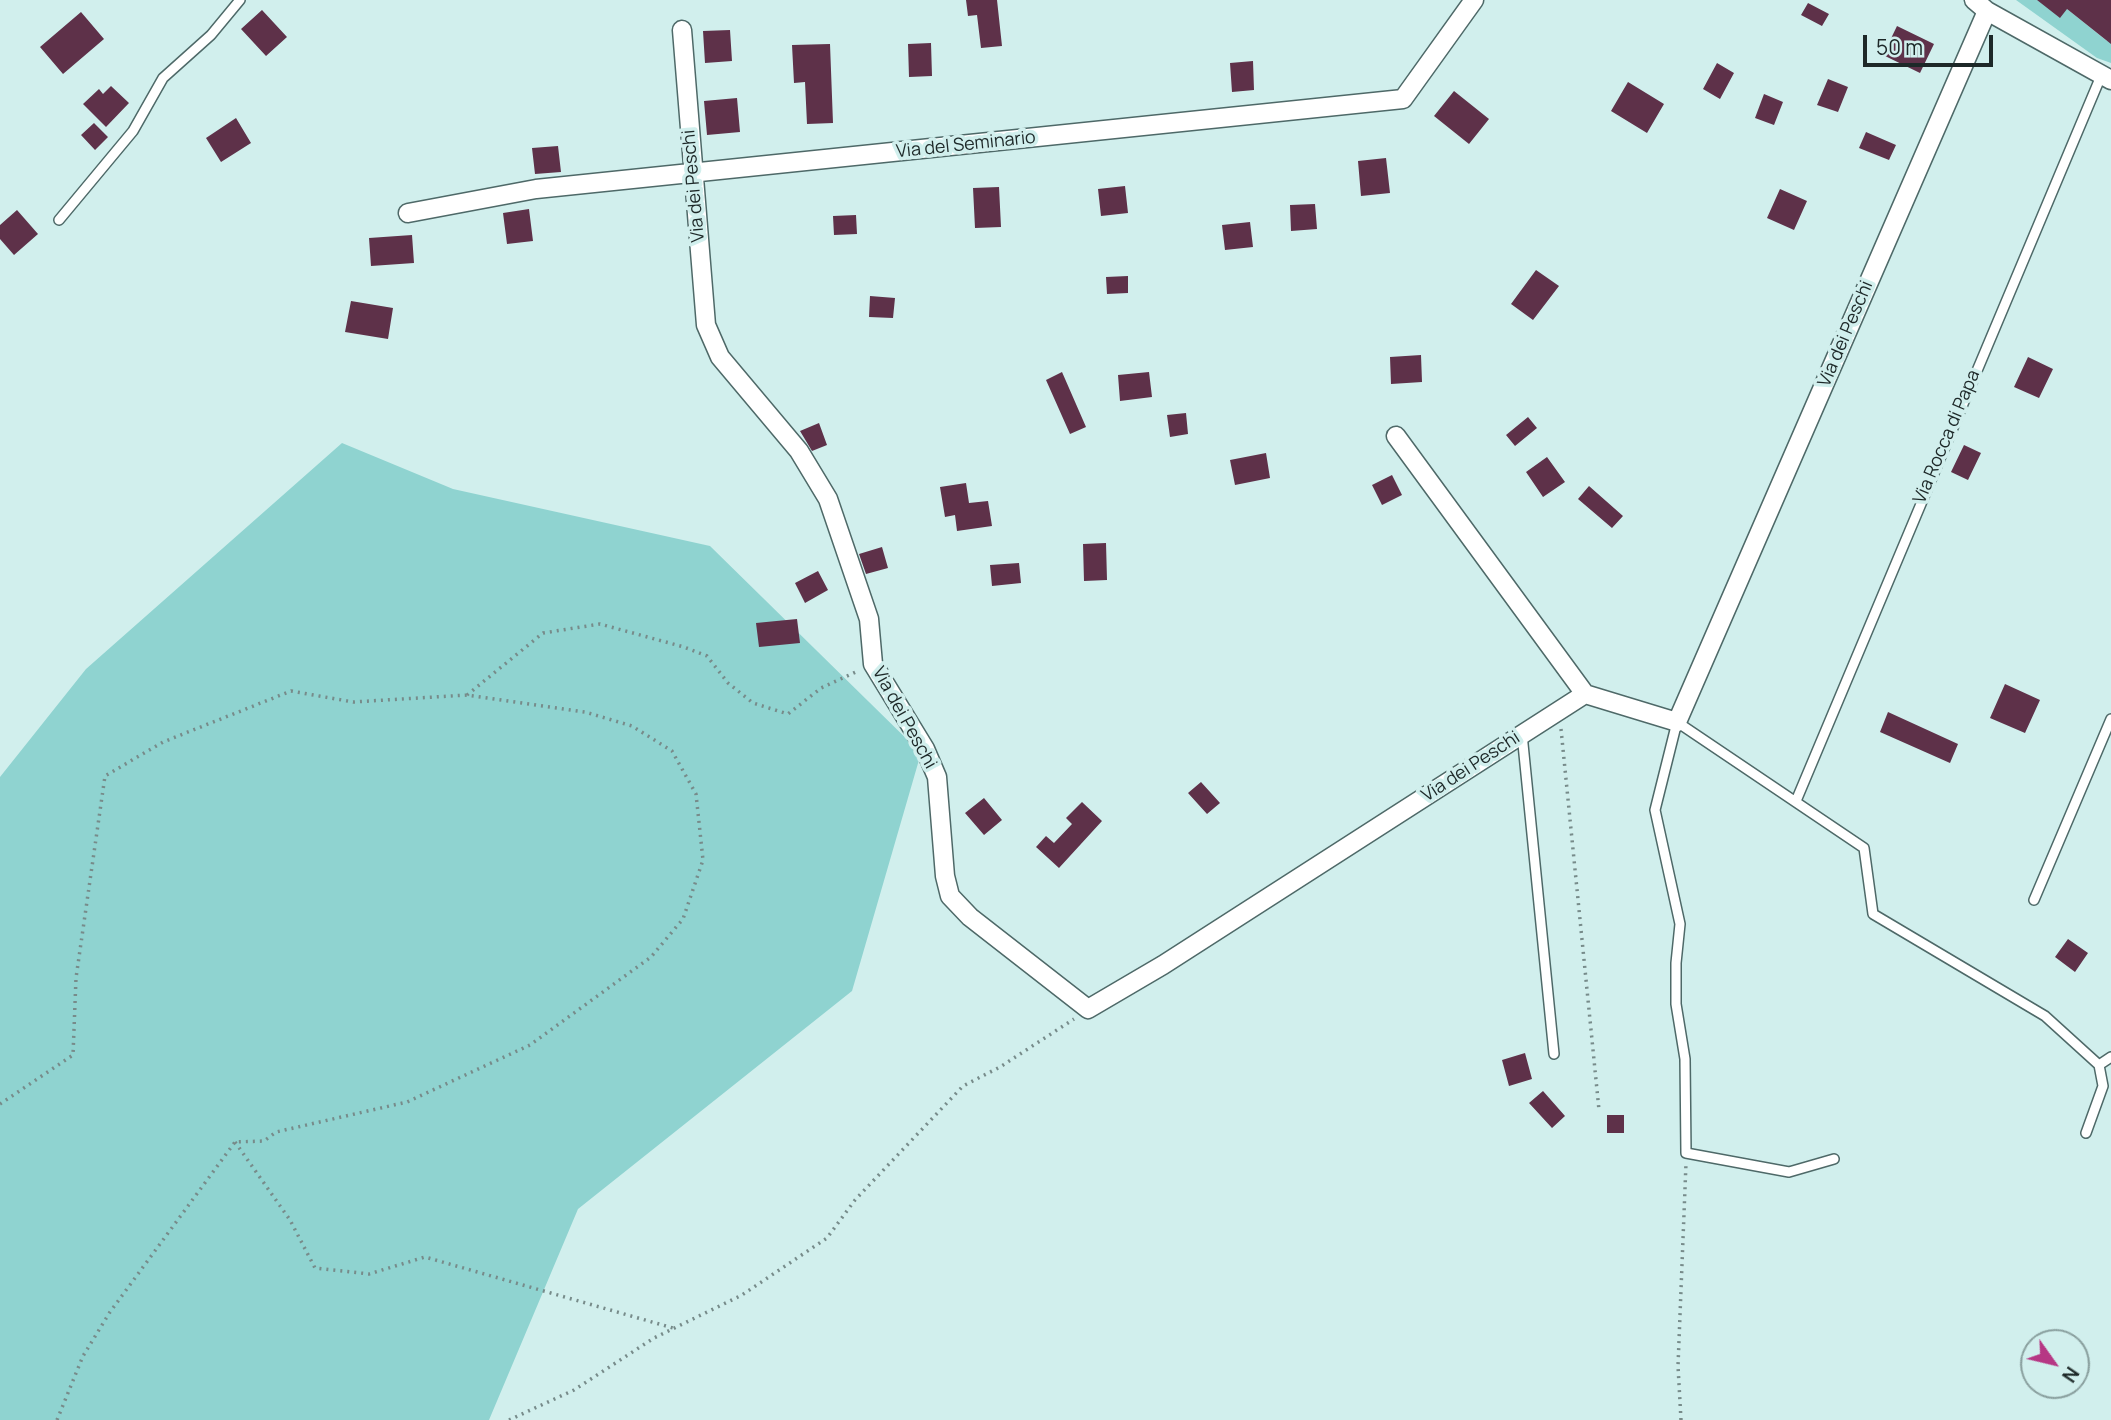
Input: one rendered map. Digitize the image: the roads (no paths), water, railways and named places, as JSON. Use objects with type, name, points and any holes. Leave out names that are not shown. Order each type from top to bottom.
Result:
[{"type":"street","name":"Via del Seminario","points":[[408,214],[536,189],[1403,99],[1474,0]]},
{"type":"street","name":"Via dei Peschi","points":[[1677,722],[1980,5]]},
{"type":"street","name":"Via Rocca di Papa","points":[[1980,5],[2106,78]]},
{"type":"street","name":"Via dei Peschi","points":[[682,30],[706,325],[720,357],[799,451],[828,499],[869,619],[873,664],[925,749],[937,777],[945,876],[950,896],[970,917],[1088,1009],[1164,965],[1585,694]]},
{"type":"street","points":[[1396,436],[1585,694],[1677,722]]},
{"type":"lane","points":[[60,220],[133,131],[163,78],[211,36],[240,0]]},
{"type":"lane","name":"Via Rocca di Papa","points":[[1796,800],[2106,78]]},
{"type":"lane","points":[[2034,900],[2111,719]]},
{"type":"lane","points":[[1835,1159],[1789,1172],[1686,1153],[1685,1059],[1676,1004],[1680,924],[1654,810],[1677,722],[1864,848],[1873,914],[2045,1017],[2099,1065],[2103,1086],[2086,1133]]},
{"type":"lane","points":[[1522,734],[1554,1054]]},
{"type":"lane","points":[[2099,1065],[2111,1057]]}]
